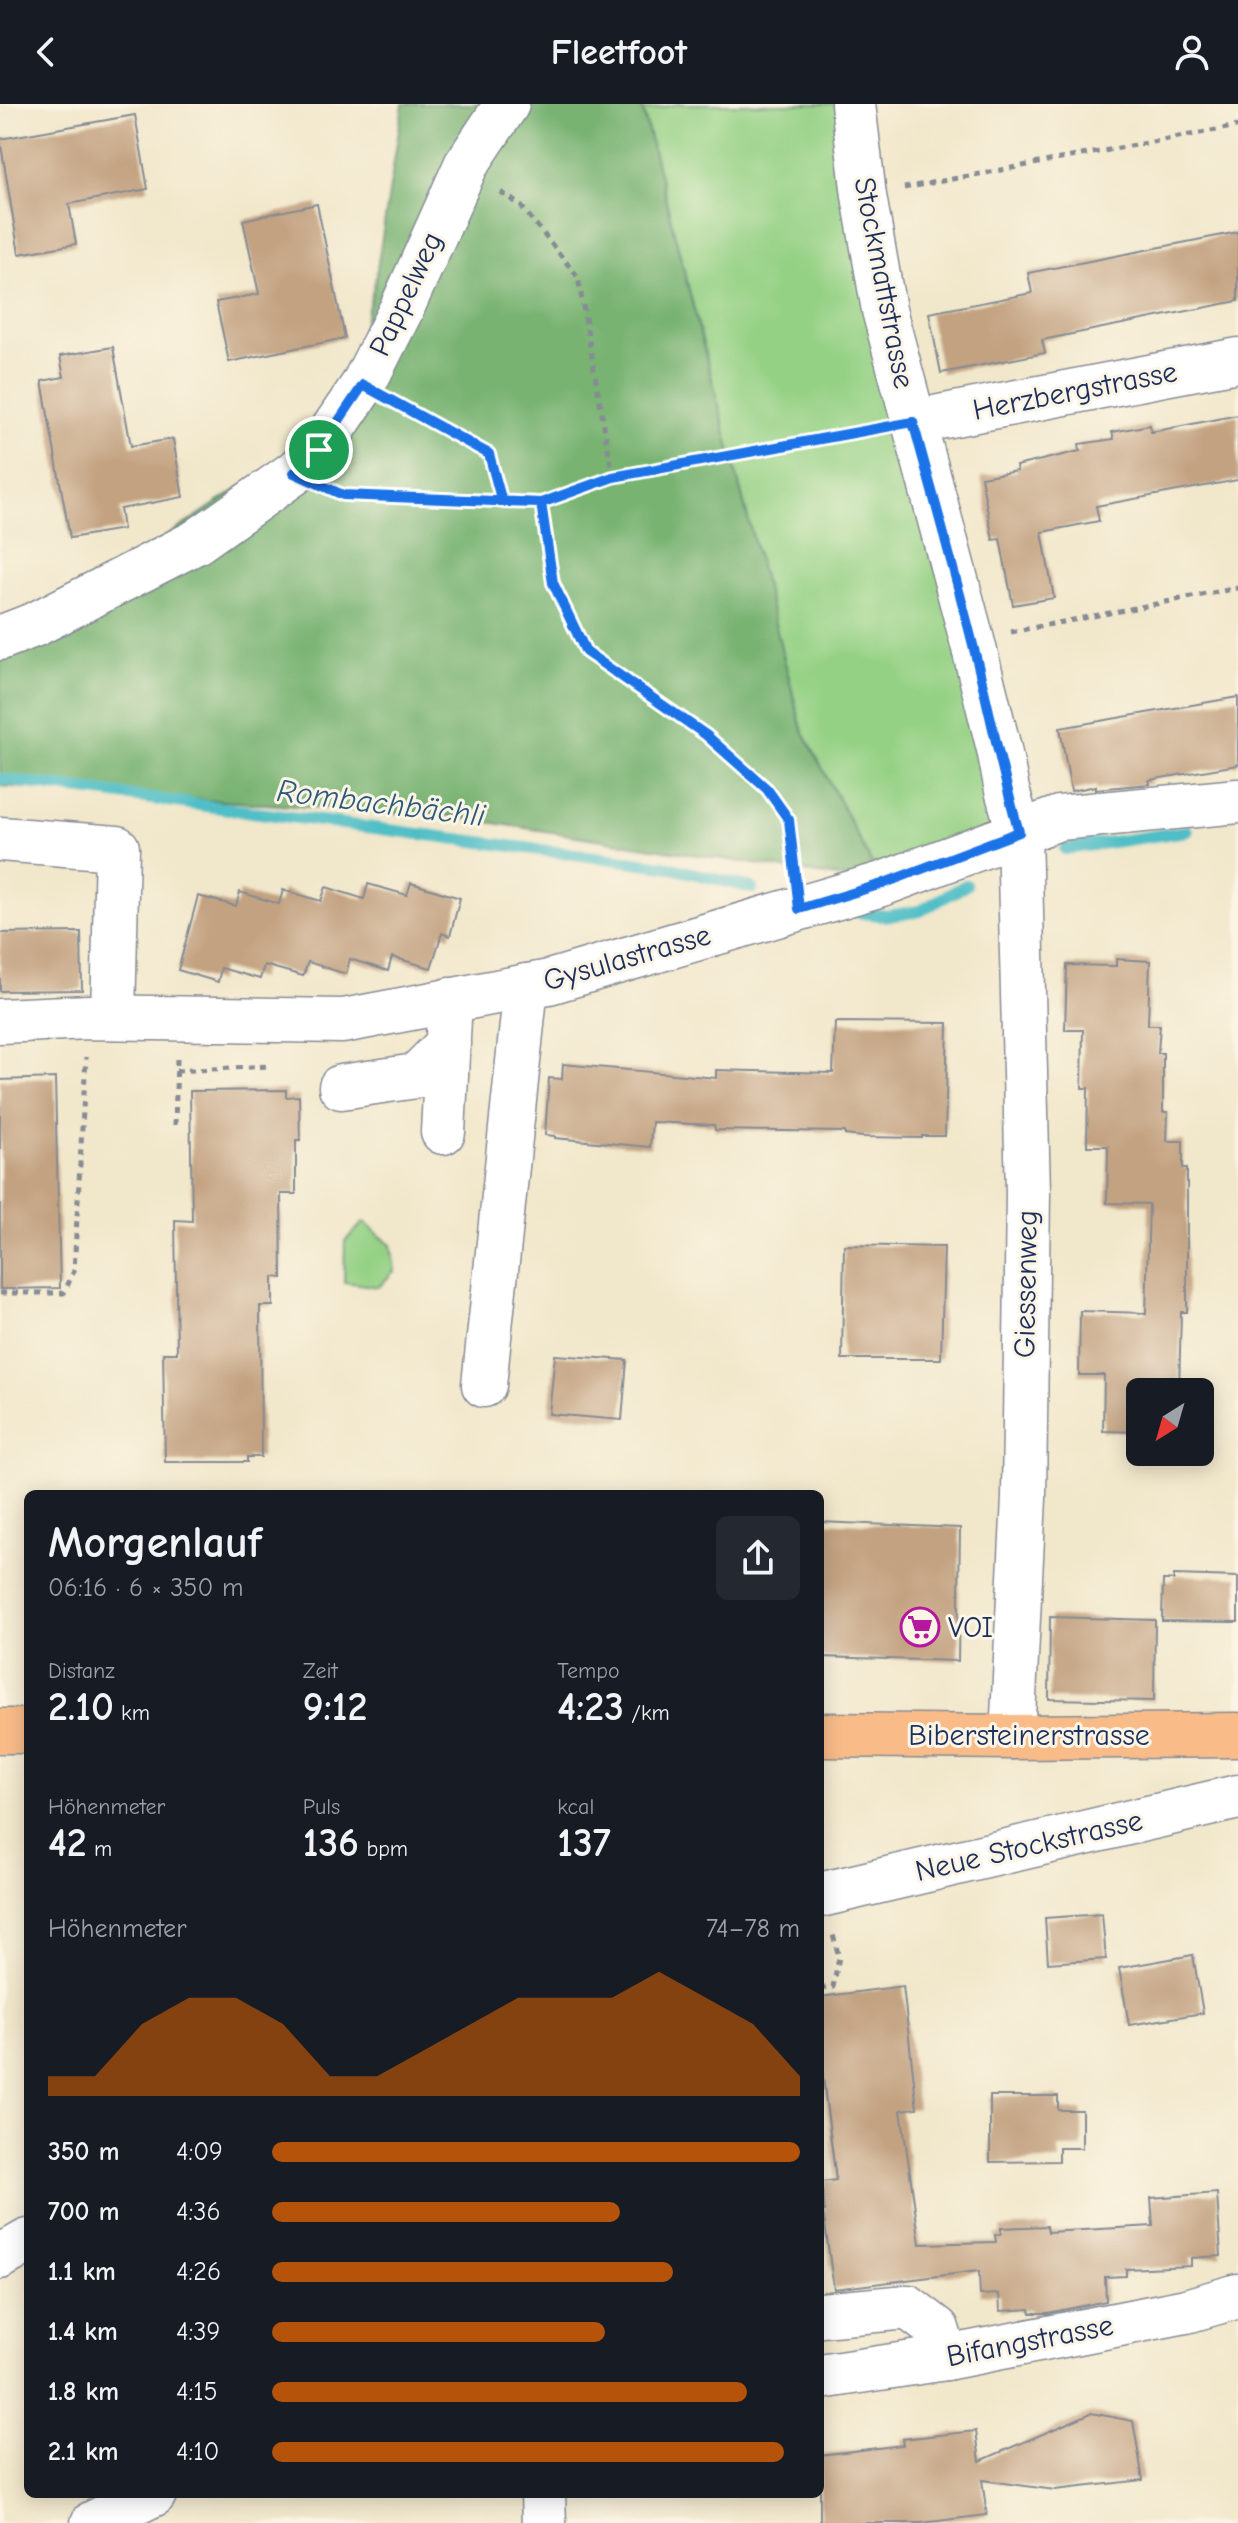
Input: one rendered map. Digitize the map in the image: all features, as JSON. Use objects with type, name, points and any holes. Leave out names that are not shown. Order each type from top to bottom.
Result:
[{"type":"main road","points":[[0,1731],[24,1731]]},
{"type":"main road","name":"Bibersteinerstrasse","points":[[824,1735],[1238,1735]]},
{"type":"street","name":"Pappelweg","points":[[0,638],[36,624],[196,542],[294,473],[319,450],[363,385],[402,308],[466,165],[507,104]]},
{"type":"street","name":"Stockmattstrasse","points":[[853,104],[864,196],[884,310],[972,640],[1019,832]]},
{"type":"street","name":"Herzbergstrasse","points":[[913,422],[1238,360]]},
{"type":"street","name":"Gysulastrasse","points":[[0,1021],[101,1017],[343,1021],[549,982],[882,884],[1059,818],[1238,801]]},
{"type":"street","name":"Giessenweg","points":[[1012,1737],[1024,1498],[1028,1193],[1019,832]]},
{"type":"street","points":[[0,839],[117,848],[101,1017]]},
{"type":"street","points":[[484,1385],[526,986]]},
{"type":"street","points":[[443,1132],[450,1000]]},
{"type":"street","points":[[341,1087],[416,1076],[448,1044]]},
{"type":"street","name":"Neue Stockstrasse","points":[[826,1911],[1238,1797]]},
{"type":"street","points":[[0,2257],[24,2243]]},
{"type":"street","name":"Bifangstrasse","points":[[824,2376],[946,2358],[1186,2311],[1238,2296]]},
{"type":"street","points":[[824,2315],[908,2307],[937,2329],[946,2358]]},
{"type":"street","points":[[93,2523],[146,2498]]},
{"type":"street","points":[[543,2498],[544,2523]]},
{"type":"path","points":[[864,196],[1238,126]]},
{"type":"path","points":[[466,165],[521,206],[578,277],[613,477]]},
{"type":"path","points":[[363,385],[489,454],[502,502]]},
{"type":"path","points":[[294,473],[343,495],[541,503],[613,477],[913,422]]},
{"type":"path","points":[[541,503],[553,583],[586,652],[706,735],[767,789],[789,820],[799,909]]},
{"type":"path","points":[[972,640],[1238,588]]},
{"type":"path","points":[[0,1293],[64,1293],[74,1271],[101,1017]]},
{"type":"path","points":[[175,1125],[178,1018]]},
{"type":"path","points":[[176,1071],[280,1065]]},
{"type":"path","points":[[824,1988],[833,1987],[839,1957],[826,1911]]},
{"type":"green space","points":[[403,104],[641,104],[802,729],[882,884],[424,812],[398,813],[0,786],[0,638],[36,624],[338,422],[375,282]]},
{"type":"green space","points":[[679,104],[853,104],[1019,832],[882,884],[802,729],[643,111]]},
{"type":"green space","points":[[364,1222],[391,1245],[395,1270],[379,1287],[344,1282],[345,1241]]},
{"type":"building","points":[[135,115],[148,189],[69,204],[76,244],[19,254],[0,139]]},
{"type":"building","points":[[317,204],[345,338],[229,362],[216,302],[259,294],[243,220]]},
{"type":"building","points":[[1238,232],[1238,301],[1042,340],[1045,353],[941,373],[929,313],[1032,293],[1028,273]]},
{"type":"building","points":[[113,347],[131,446],[173,439],[183,497],[120,509],[123,529],[70,538],[42,381],[64,377],[60,356]]},
{"type":"building","points":[[1238,415],[1238,480],[1096,506],[1099,521],[1042,532],[1054,598],[1013,605],[1000,539],[993,540],[981,477],[1017,471],[1016,466],[1080,451],[1079,444],[1114,439],[1112,432],[1150,425],[1151,432]]},
{"type":"building","points":[[1238,697],[1238,765],[1149,780],[1150,784],[1096,789],[1096,786],[1071,791],[1060,728]]},
{"type":"building","points":[[411,883],[460,898],[450,936],[442,933],[431,968],[392,957],[388,971],[350,959],[346,974],[308,962],[303,976],[264,965],[260,979],[221,968],[218,982],[178,970],[198,896],[236,906],[240,892],[279,904],[283,890],[321,901],[326,887],[364,899],[368,884],[407,895]]},
{"type":"building","points":[[81,932],[82,990],[0,991],[0,933]]},
{"type":"building","points":[[1116,959],[1150,961],[1148,1025],[1160,1025],[1158,1053],[1163,1053],[1163,1112],[1168,1112],[1167,1141],[1183,1141],[1183,1168],[1187,1168],[1187,1312],[1181,1312],[1179,1378],[1126,1378],[1126,1432],[1103,1431],[1104,1375],[1079,1375],[1080,1311],[1146,1313],[1149,1204],[1107,1203],[1108,1146],[1087,1146],[1088,1088],[1082,1088],[1083,1030],[1065,1030],[1067,965],[1116,966]]},
{"type":"building","points":[[835,1022],[948,1023],[945,1136],[863,1137],[845,1135],[845,1132],[715,1130],[714,1125],[652,1122],[650,1147],[545,1135],[549,1078],[562,1079],[563,1064],[716,1078],[716,1070],[833,1073]]},
{"type":"building","points":[[55,1078],[60,1288],[0,1289],[0,1080]]},
{"type":"building","points":[[286,1090],[286,1097],[299,1096],[300,1140],[296,1140],[296,1194],[281,1194],[282,1278],[273,1277],[273,1306],[260,1306],[261,1457],[247,1457],[247,1462],[165,1462],[163,1353],[177,1353],[175,1220],[192,1221],[190,1091]]},
{"type":"building","points":[[844,1245],[944,1247],[941,1359],[842,1359]]},
{"type":"building","points":[[555,1355],[627,1360],[622,1420],[549,1414]]},
{"type":"building","points":[[824,1522],[960,1528],[958,1661],[824,1657]]},
{"type":"building","points":[[1174,1575],[1238,1577],[1238,1622],[1162,1621],[1163,1580],[1174,1580]]},
{"type":"building","points":[[1050,1617],[1155,1620],[1154,1701],[1049,1699]]},
{"type":"building","points":[[1102,1914],[1106,1959],[1048,1963],[1045,1918]]},
{"type":"building","points":[[1193,1955],[1203,2013],[1129,2025],[1119,1968]]},
{"type":"building","points":[[903,1986],[917,2108],[901,2110],[920,2244],[996,2242],[995,2235],[1001,2234],[1001,2228],[1047,2226],[1048,2232],[1153,2226],[1151,2198],[1217,2193],[1221,2256],[1191,2258],[1191,2266],[1126,2269],[1126,2276],[1105,2277],[1106,2301],[1048,2313],[1031,2313],[1030,2309],[1000,2311],[999,2294],[980,2295],[979,2271],[834,2289],[824,2218],[824,2182],[836,2180],[824,2086],[824,1996]]},
{"type":"building","points":[[990,2096],[1058,2096],[1058,2110],[1082,2110],[1082,2148],[1059,2148],[1059,2161],[990,2162]]},
{"type":"building","points":[[1091,2413],[1133,2421],[1143,2480],[1055,2490],[982,2480],[987,2515],[921,2523],[820,2523],[820,2498],[824,2498],[824,2455],[903,2445],[902,2439],[976,2431],[980,2461]]},
{"type":"waterway","name":"Rombachbächli","points":[[0,779],[664,866],[752,888]]},
{"type":"waterway","name":"Rombachbächli","points":[[1065,849],[1187,831]]},
{"type":"waterway","name":"Rombachbächli","points":[[857,912],[887,916],[920,911],[966,885]]},
{"type":"place","name":"VOI","points":[[920,1627]]},
{"type":"route","points":[[319,450],[294,473],[343,495],[422,499],[502,502],[541,503],[553,583],[586,652],[706,735],[767,789],[789,820],[799,909],[882,884],[1019,832],[972,640],[913,422],[613,477],[541,503],[502,502],[489,454],[363,385],[319,450]]}]
